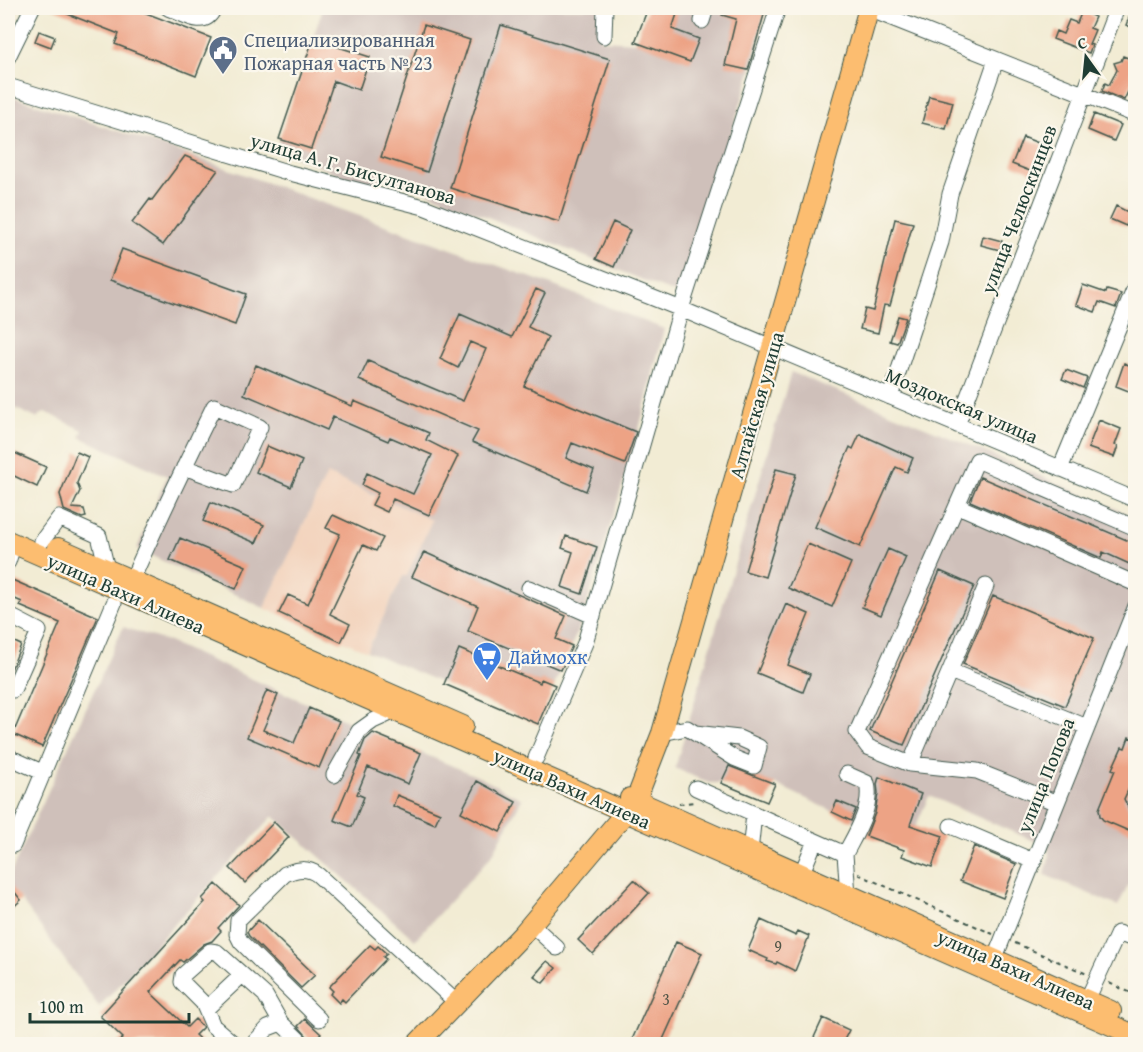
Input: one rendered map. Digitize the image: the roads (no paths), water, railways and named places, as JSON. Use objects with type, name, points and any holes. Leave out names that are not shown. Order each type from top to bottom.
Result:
[{"type":"main road","name":"Алтайская улица","points":[[417,1044],[531,924],[632,806],[662,733],[869,8]]},
{"type":"main road","name":"улица Вахи Алиева","points":[[10,537],[42,541],[536,758],[725,856],[1136,1036]]},
{"type":"main road","name":"улица Вахи Алиева","points":[[10,537],[395,711],[750,852],[1136,1021]]},
{"type":"street","points":[[8,57],[32,8]]},
{"type":"street","points":[[168,8],[199,20],[211,16],[214,8]]},
{"type":"street","points":[[604,36],[605,8]]},
{"type":"street","points":[[536,758],[585,643],[681,309],[778,8]]},
{"type":"street","points":[[869,8],[1136,116]]},
{"type":"street","name":"улица Челюскинцев","points":[[957,425],[1116,8]]},
{"type":"street","points":[[890,397],[941,242],[950,194],[996,60]]},
{"type":"street","name":"улица А. Г. Бисултанова","points":[[8,86],[290,173],[424,207],[681,309],[773,349]]},
{"type":"street","points":[[1060,469],[1136,285]]},
{"type":"street","name":"Моздокская улица","points":[[773,349],[1136,500]]},
{"type":"street","points":[[132,580],[184,467],[214,406],[260,426],[233,484],[184,467]]},
{"type":"street","points":[[1057,803],[977,771],[910,764],[868,747],[857,732],[977,460],[1136,528]]},
{"type":"street","points":[[958,506],[1136,584]]},
{"type":"street","points":[[42,541],[59,518],[99,536],[107,569]]},
{"type":"street","points":[[8,562],[10,537]]},
{"type":"street","points":[[910,764],[986,586]]},
{"type":"street","points":[[529,588],[592,616]]},
{"type":"street","points":[[9,843],[44,773],[114,603]]},
{"type":"street","name":"улица Попова","points":[[994,960],[1136,606]]},
{"type":"street","points":[[8,615],[39,631],[9,693]]},
{"type":"street","points":[[950,670],[1087,727]]},
{"type":"street","points":[[334,775],[359,731],[395,711]]},
{"type":"street","points":[[662,733],[687,728],[695,733]]},
{"type":"street","points":[[9,758],[44,773]]},
{"type":"street","points":[[847,774],[867,783],[870,796],[845,861],[848,895]]},
{"type":"street","points":[[696,795],[754,814],[815,841],[845,861]]},
{"type":"street","points":[[750,852],[754,814]]},
{"type":"street","points":[[951,826],[1033,861]]},
{"type":"street","points":[[801,874],[815,841]]},
{"type":"street","points":[[319,1019],[241,942],[237,934],[238,920],[285,874],[295,870],[312,871],[318,875],[458,1003]]},
{"type":"street","points":[[531,924],[557,948]]},
{"type":"street","points":[[1087,1000],[1118,933],[1136,940]]},
{"type":"street","points":[[234,1044],[213,1026],[203,1004],[182,982],[183,975],[212,950],[265,995],[281,1023],[303,1044]]},
{"type":"street","points":[[206,1009],[242,975]]},
{"type":"street","points":[[253,1044],[268,1028],[281,1023]]},
{"type":"place","name":"Специализированная Пожарная часть № 23","points":[[223,76]]},
{"type":"place","name":"Даймохк","points":[[487,682]]}]
